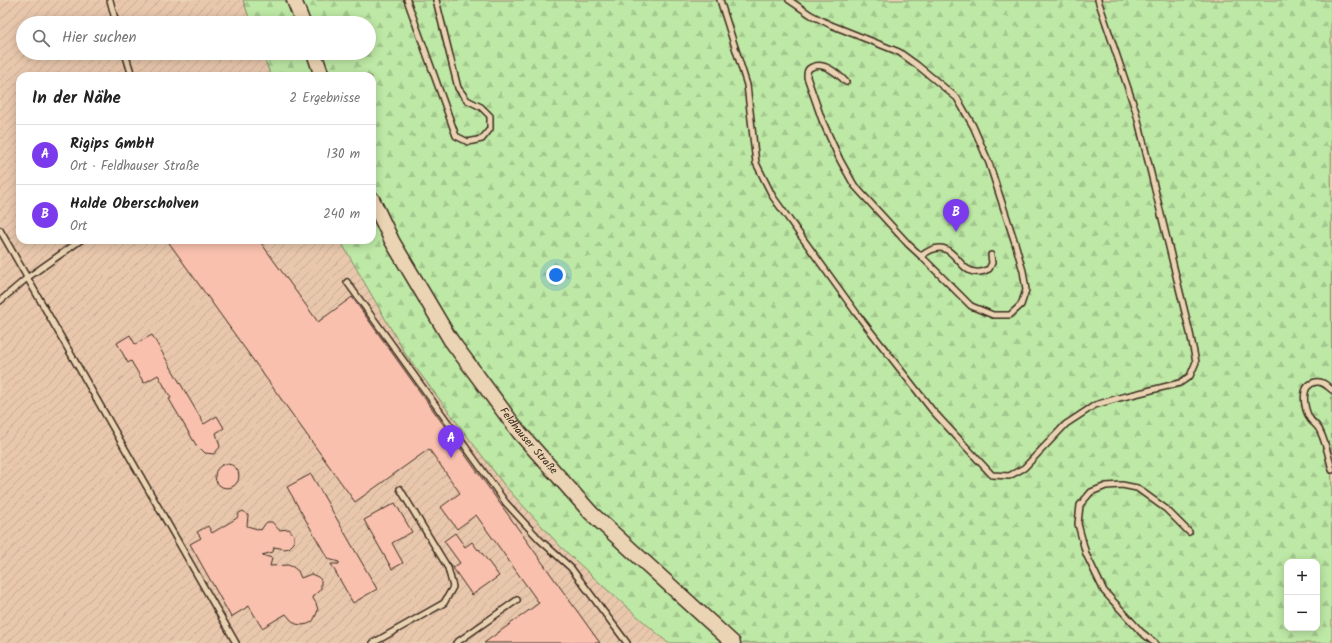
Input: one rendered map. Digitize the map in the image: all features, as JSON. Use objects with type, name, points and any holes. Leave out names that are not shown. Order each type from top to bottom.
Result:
[{"type":"street","points":[[294,0],[300,16]]},
{"type":"street","points":[[316,60],[321,72]]},
{"type":"street","name":"Feldhauser Straße","points":[[376,208],[392,241],[450,339],[518,432],[591,513],[733,643]]},
{"type":"lane","points":[[110,0],[114,16]]},
{"type":"lane","points":[[407,0],[456,136],[468,142],[482,139],[490,129],[490,116],[482,107],[467,100],[458,88],[436,0]]},
{"type":"lane","points":[[720,0],[747,85],[756,163],[773,197],[857,314],[932,410],[992,475],[1009,476],[1024,468],[1066,424],[1095,405],[1180,383],[1190,376],[1196,362],[1136,112],[1098,0]]},
{"type":"lane","points":[[789,0],[811,16],[899,52],[917,64],[957,98],[973,126],[989,163],[1015,243],[1026,290],[1021,305],[1010,315],[993,315],[971,306],[909,245],[854,185],[840,160],[822,120],[807,77],[808,69],[813,66],[823,66],[833,70],[846,82]]},
{"type":"lane","points":[[127,60],[131,72]]},
{"type":"lane","points":[[0,230],[236,643]]},
{"type":"lane","points":[[0,301],[27,278],[75,244]]},
{"type":"lane","points":[[921,256],[929,250],[938,247],[948,249],[969,270],[979,273],[989,269],[992,263],[991,254]]},
{"type":"lane","points":[[347,282],[506,503],[540,540],[571,568],[627,643]]},
{"type":"lane","points":[[1332,390],[1325,384],[1318,382],[1310,384],[1305,389],[1304,403],[1310,419],[1320,430],[1332,470]]},
{"type":"lane","points":[[1155,643],[1141,632],[1104,591],[1086,554],[1078,524],[1080,504],[1091,492],[1106,486],[1122,485],[1137,488],[1166,509],[1189,532]]},
{"type":"lane","points":[[373,643],[444,603],[453,587],[448,568],[400,489]]},
{"type":"lane","points":[[456,643],[517,600]]},
{"type":"shaded area","points":[[0,0],[243,0],[249,16],[16,16],[16,60],[265,60],[269,72],[16,72],[16,244],[342,244],[406,355],[561,547],[668,643],[0,643]]},
{"type":"green space","points":[[243,0],[1331,0],[1332,643],[668,643],[561,547],[505,486],[406,355],[342,244],[376,244],[376,72],[269,72],[265,60],[376,60],[376,16],[249,16]]},
{"type":"building","points":[[170,244],[262,244],[318,322],[352,297],[600,643],[484,643],[539,603],[476,515],[457,529],[441,507],[460,493],[429,449],[355,502]]},
{"type":"building","points":[[130,335],[135,344],[152,335],[204,424],[217,416],[224,428],[216,433],[220,447],[214,454],[205,453],[196,445],[169,399],[171,398],[158,375],[144,383],[131,361],[128,363],[117,343]]},
{"type":"building","points":[[227,464],[235,468],[239,476],[235,484],[227,488],[219,484],[215,476],[219,468]]},
{"type":"building","points":[[311,474],[377,589],[353,603],[331,564],[339,564],[339,562],[328,559],[287,487]]},
{"type":"building","points":[[395,503],[412,532],[392,543],[403,563],[392,569],[364,520]]},
{"type":"building","points":[[243,511],[248,515],[247,526],[261,530],[267,522],[272,522],[279,530],[289,529],[294,535],[294,543],[289,548],[285,549],[274,547],[273,552],[262,555],[272,558],[270,566],[288,565],[298,571],[301,578],[311,574],[321,580],[321,588],[312,597],[318,610],[313,621],[308,624],[296,624],[286,614],[262,628],[249,606],[231,617],[190,544],[201,538],[197,532],[208,526],[212,533],[237,518],[239,513]]},
{"type":"building","points":[[455,533],[465,547],[472,542],[499,576],[472,595],[453,568],[460,563],[444,541]]},
{"type":"place","name":"Halde Oberscholven","points":[[956,232]]},
{"type":"place","name":"Rigips GmbH","points":[[451,458]]}]
